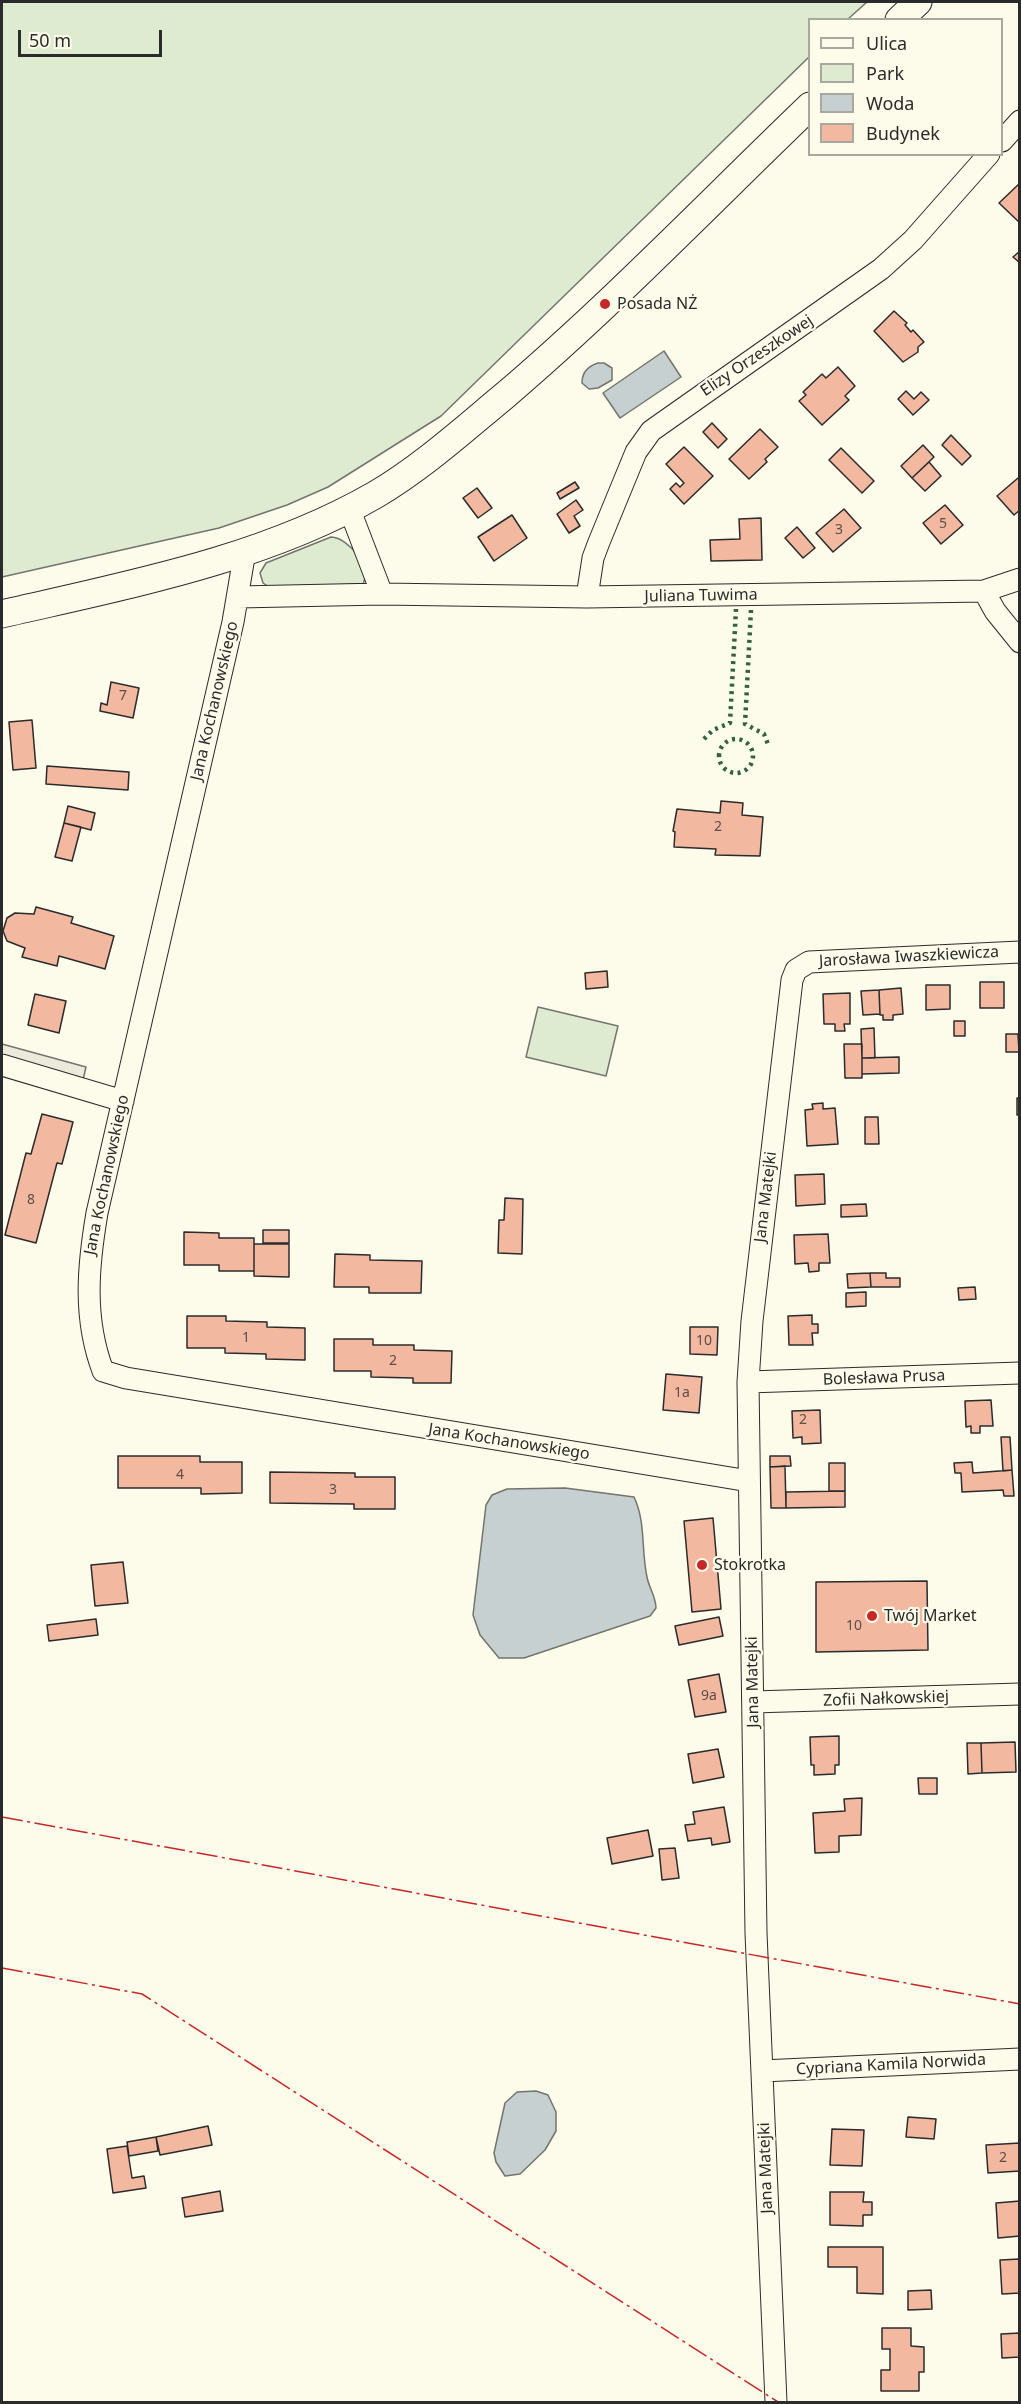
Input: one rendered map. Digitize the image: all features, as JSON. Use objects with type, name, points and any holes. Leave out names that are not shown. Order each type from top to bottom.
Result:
[{"type":"main road","points":[[901,18],[918,2]]},
{"type":"main road","points":[[2,614],[104,591],[245,551],[306,528],[375,495],[427,460],[545,361],[808,108]]},
{"type":"street","points":[[1003,140],[1020,121]]},
{"type":"street","name":"Elizy Orzeszkowej","points":[[587,597],[593,558],[599,542],[636,452],[651,431],[848,294],[881,268],[913,240],[987,156]]},
{"type":"street","points":[[349,508],[381,594]]},
{"type":"street","name":"Jana Kochanowskiego","points":[[245,551],[238,597],[89,1259],[88,1288],[92,1326],[103,1371],[138,1380],[749,1481]]},
{"type":"street","name":"Juliana Tuwima","points":[[238,597],[381,594],[587,597],[984,591],[1020,579]]},
{"type":"street","points":[[984,591],[1020,642]]},
{"type":"street","name":"Jarosława Iwaszkiewicza","points":[[800,966],[809,962],[1020,952]]},
{"type":"street","name":"Jana Matejki","points":[[776,2403],[756,1933],[748,1382],[752,1321],[792,980],[800,966]]},
{"type":"street","points":[[2,1065],[123,1101]]},
{"type":"street","name":"Bolesława Prusa","points":[[748,1382],[1020,1373]]},
{"type":"street","name":"Zofii Nałkowskiej","points":[[753,1702],[1020,1695]]},
{"type":"street","name":"Cypriana Kamila Norwida","points":[[762,2071],[1020,2059]]},
{"type":"green space","points":[[2,2],[867,2],[849,18],[808,18],[808,58],[441,416],[328,487],[287,505],[219,528],[2,577]]},
{"type":"green space","points":[[331,537],[345,543],[357,555],[364,570],[363,584],[269,587],[263,583],[260,573],[266,563]]},
{"type":"green space","points":[[538,1007],[618,1026],[606,1076],[526,1057]]},
{"type":"shaded area","points":[[2,1044],[86,1067],[83,1080],[2,1058]]},
{"type":"water","points":[[664,351],[681,377],[620,418],[603,393]]},
{"type":"water","points":[[598,363],[604,363],[612,368],[612,380],[598,388],[589,389],[582,383],[584,373]]},
{"type":"water","points":[[565,1488],[634,1497],[642,1526],[645,1567],[656,1608],[650,1616],[524,1658],[499,1658],[480,1635],[473,1615],[486,1505],[492,1495],[507,1489]]},
{"type":"water","points":[[536,2091],[548,2095],[556,2112],[556,2131],[545,2150],[520,2174],[505,2176],[496,2162],[494,2153],[505,2103],[517,2092]]},
{"type":"building","points":[[1020,183],[1020,223],[999,203]]},
{"type":"building","points":[[1020,251],[1020,263],[1013,257]]},
{"type":"building","points":[[894,311],[907,323],[905,325],[911,332],[913,330],[924,342],[918,347],[918,352],[903,362],[874,331]]},
{"type":"building","points":[[838,367],[855,386],[845,396],[849,400],[822,425],[799,401],[806,395],[803,392],[822,374],[826,378]]},
{"type":"building","points":[[906,391],[914,399],[921,392],[929,400],[913,415],[898,399]]},
{"type":"building","points":[[712,423],[727,439],[718,448],[703,432]]},
{"type":"building","points":[[760,429],[778,447],[765,459],[767,462],[749,479],[729,459]]},
{"type":"building","points":[[951,435],[971,456],[962,465],[942,445]]},
{"type":"building","points":[[923,445],[934,457],[912,478],[901,466]]},
{"type":"building","points":[[684,447],[713,476],[684,504],[670,489],[676,483],[680,487],[684,483],[666,464]]},
{"type":"building","points":[[841,448],[874,481],[862,493],[829,460]]},
{"type":"building","points":[[929,462],[941,476],[925,491],[912,478]]},
{"type":"building","points":[[1018,478],[1020,481],[1020,510],[1014,515],[997,496]]},
{"type":"building","points":[[575,482],[579,488],[560,499],[557,493]]},
{"type":"building","points":[[477,488],[492,508],[478,518],[463,498]]},
{"type":"building","points":[[576,500],[583,510],[574,516],[580,526],[569,533],[557,514]]},
{"type":"building","points":[[945,505],[963,525],[941,544],[923,523]]},
{"type":"building","points":[[844,509],[861,528],[833,552],[816,533]]},
{"type":"building","points":[[512,515],[527,538],[494,561],[478,537]]},
{"type":"building","points":[[761,518],[762,560],[711,561],[710,540],[740,539],[739,519]]},
{"type":"building","points":[[797,527],[815,548],[803,558],[785,538]]},
{"type":"building","points":[[111,682],[139,688],[133,718],[100,711],[101,703],[107,705]]},
{"type":"building","points":[[32,720],[36,768],[13,770],[9,722]]},
{"type":"building","points":[[47,766],[129,772],[128,790],[46,784]]},
{"type":"building","points":[[721,801],[743,803],[742,815],[763,817],[760,856],[715,855],[716,849],[674,847],[675,832],[673,831],[677,809],[720,813]]},
{"type":"building","points":[[68,806],[95,813],[91,830],[64,823]]},
{"type":"building","points":[[64,823],[81,827],[72,861],[55,857]]},
{"type":"building","points":[[36,907],[73,917],[71,923],[114,936],[105,969],[59,956],[57,966],[22,957],[25,948],[7,941],[3,931],[7,918],[15,913],[34,914]]},
{"type":"building","points":[[607,971],[608,987],[586,989],[585,973]]},
{"type":"building","points":[[980,982],[1004,982],[1004,1008],[980,1008]]},
{"type":"building","points":[[926,985],[950,985],[950,1009],[926,1010]]},
{"type":"building","points":[[901,988],[903,1014],[893,1015],[893,1020],[883,1020],[883,1015],[880,1015],[879,990]]},
{"type":"building","points":[[879,990],[880,1014],[863,1015],[861,991]]},
{"type":"building","points":[[850,993],[850,1024],[844,1024],[845,1031],[835,1031],[835,1024],[824,1024],[823,994]]},
{"type":"building","points":[[35,994],[66,1001],[59,1033],[28,1025]]},
{"type":"building","points":[[954,1021],[965,1021],[965,1036],[954,1036]]},
{"type":"building","points":[[874,1028],[875,1058],[862,1058],[861,1029]]},
{"type":"building","points":[[1006,1034],[1018,1034],[1019,1052],[1006,1052]]},
{"type":"building","points":[[844,1044],[862,1044],[862,1078],[845,1078]]},
{"type":"building","points":[[899,1057],[899,1073],[862,1074],[862,1058]]},
{"type":"building","points":[[1017,1098],[1020,1098],[1020,1115],[1017,1115]]},
{"type":"building","points":[[823,1103],[823,1109],[835,1108],[838,1144],[807,1146],[805,1110],[813,1109],[812,1104]]},
{"type":"building","points":[[42,1114],[73,1122],[62,1164],[57,1163],[36,1243],[5,1235],[26,1153],[31,1154]]},
{"type":"building","points":[[865,1117],[878,1117],[879,1144],[865,1144]]},
{"type":"building","points":[[824,1174],[825,1204],[796,1206],[795,1175]]},
{"type":"building","points":[[505,1198],[523,1199],[522,1254],[498,1253],[499,1220],[504,1220]]},
{"type":"building","points":[[866,1204],[867,1216],[841,1217],[841,1205]]},
{"type":"building","points":[[263,1230],[289,1230],[289,1243],[263,1243]]},
{"type":"building","points":[[184,1232],[219,1233],[219,1238],[254,1238],[254,1271],[219,1271],[219,1265],[184,1265]]},
{"type":"building","points":[[828,1234],[830,1263],[819,1263],[819,1271],[809,1272],[808,1263],[795,1264],[794,1235]]},
{"type":"building","points":[[254,1244],[289,1244],[289,1277],[254,1276]]},
{"type":"building","points":[[335,1254],[370,1255],[370,1260],[422,1261],[421,1293],[369,1293],[369,1287],[334,1287]]},
{"type":"building","points":[[870,1273],[871,1287],[848,1288],[847,1274]]},
{"type":"building","points":[[870,1273],[886,1273],[886,1278],[900,1278],[900,1287],[871,1287]]},
{"type":"building","points":[[975,1287],[976,1299],[959,1300],[958,1288]]},
{"type":"building","points":[[866,1292],[866,1306],[846,1307],[846,1293]]},
{"type":"building","points":[[812,1315],[812,1324],[818,1324],[818,1333],[812,1333],[813,1345],[789,1345],[788,1316]]},
{"type":"building","points":[[187,1316],[226,1316],[226,1321],[267,1322],[267,1327],[305,1328],[305,1360],[266,1359],[266,1354],[225,1353],[225,1348],[187,1348]]},
{"type":"building","points":[[690,1327],[718,1327],[717,1355],[690,1354]]},
{"type":"building","points":[[334,1339],[373,1339],[373,1345],[414,1345],[414,1350],[452,1351],[451,1383],[413,1383],[413,1378],[371,1377],[371,1371],[334,1371]]},
{"type":"building","points":[[666,1374],[702,1377],[699,1413],[663,1410]]},
{"type":"building","points":[[991,1400],[993,1426],[980,1426],[980,1433],[971,1433],[971,1426],[966,1427],[965,1401]]},
{"type":"building","points":[[820,1410],[821,1443],[802,1444],[802,1437],[793,1438],[792,1411]]},
{"type":"building","points":[[1001,1437],[1010,1437],[1012,1470],[1003,1471]]},
{"type":"building","points":[[118,1456],[200,1456],[200,1462],[242,1462],[242,1493],[201,1494],[201,1488],[118,1488]]},
{"type":"building","points":[[770,1456],[790,1456],[791,1466],[770,1467]]},
{"type":"building","points":[[972,1462],[973,1473],[1012,1470],[1014,1496],[1004,1496],[1003,1490],[962,1492],[961,1473],[955,1473],[954,1463]]},
{"type":"building","points":[[829,1463],[845,1463],[845,1491],[829,1491]]},
{"type":"building","points":[[785,1466],[786,1508],[771,1508],[770,1467]]},
{"type":"building","points":[[270,1472],[355,1473],[355,1477],[395,1477],[395,1509],[354,1509],[354,1504],[270,1503]]},
{"type":"building","points":[[845,1491],[845,1507],[786,1508],[786,1492]]},
{"type":"building","name":"Stokrotka","points":[[713,1518],[721,1609],[692,1612],[684,1521]]},
{"type":"building","points":[[123,1562],[128,1603],[95,1606],[91,1565]]},
{"type":"building","name":"Twój Market","points":[[927,1581],[928,1650],[816,1652],[816,1582]]},
{"type":"building","points":[[719,1617],[723,1636],[679,1645],[675,1626]]},
{"type":"building","points":[[96,1619],[98,1635],[49,1641],[47,1625]]},
{"type":"building","points":[[719,1674],[726,1712],[695,1717],[688,1680]]},
{"type":"building","points":[[839,1736],[839,1765],[835,1765],[835,1774],[814,1775],[814,1765],[811,1765],[810,1737]]},
{"type":"building","points":[[1015,1742],[1016,1772],[982,1773],[981,1743]]},
{"type":"building","points":[[967,1743],[981,1743],[982,1773],[968,1774]]},
{"type":"building","points":[[718,1749],[724,1777],[693,1783],[688,1754]]},
{"type":"building","points":[[918,1778],[937,1778],[937,1794],[919,1794]]},
{"type":"building","points":[[862,1798],[861,1835],[839,1836],[839,1852],[815,1853],[813,1813],[845,1811],[844,1799]]},
{"type":"building","points":[[724,1807],[730,1842],[712,1845],[711,1838],[688,1841],[685,1825],[695,1824],[693,1812]]},
{"type":"building","points":[[648,1830],[653,1856],[612,1864],[607,1838]]},
{"type":"building","points":[[675,1848],[679,1878],[662,1880],[659,1849]]},
{"type":"building","points":[[908,2117],[936,2119],[934,2139],[906,2137]]},
{"type":"building","points":[[208,2126],[212,2145],[160,2155],[156,2137]]},
{"type":"building","points":[[832,2129],[864,2130],[862,2166],[830,2165]]},
{"type":"building","points":[[156,2137],[158,2151],[129,2156],[127,2142]]},
{"type":"building","points":[[1020,2143],[1020,2171],[988,2173],[986,2145]]},
{"type":"building","points":[[127,2146],[132,2178],[144,2176],[146,2188],[113,2193],[107,2149]]},
{"type":"building","points":[[220,2191],[223,2211],[185,2217],[182,2198]]},
{"type":"building","points":[[830,2192],[864,2192],[863,2202],[872,2202],[872,2215],[863,2215],[863,2226],[830,2225]]},
{"type":"building","points":[[1020,2201],[1020,2236],[998,2238],[996,2203]]},
{"type":"building","points":[[828,2247],[883,2247],[883,2294],[857,2293],[857,2267],[828,2267]]},
{"type":"building","points":[[1020,2259],[1020,2293],[1002,2294],[1000,2260]]},
{"type":"building","points":[[931,2290],[932,2309],[908,2310],[908,2291]]},
{"type":"building","points":[[882,2328],[911,2328],[911,2346],[924,2347],[924,2372],[919,2372],[919,2391],[881,2391],[881,2370],[890,2370],[890,2349],[882,2349]]},
{"type":"building","points":[[1020,2333],[1020,2357],[1002,2358],[1001,2334]]},
{"type":"hedge","points":[[704,739],[713,730],[730,723],[736,609]]},
{"type":"hedge","points":[[751,610],[745,724],[764,734],[769,747]]},
{"type":"hedge","points":[[736,739],[748,744],[753,756],[748,768],[736,773],[724,768],[719,756],[724,744],[736,739]]},
{"type":"power","points":[[2,1817],[1020,2004]]},
{"type":"power","points":[[2,1968],[142,1994],[778,2402]]},
{"type":"place","name":"Posada NŻ","points":[[605,304]]},
{"type":"place","name":"Stokrotka","points":[[702,1565]]},
{"type":"place","name":"Twój Market","points":[[872,1616]]}]
